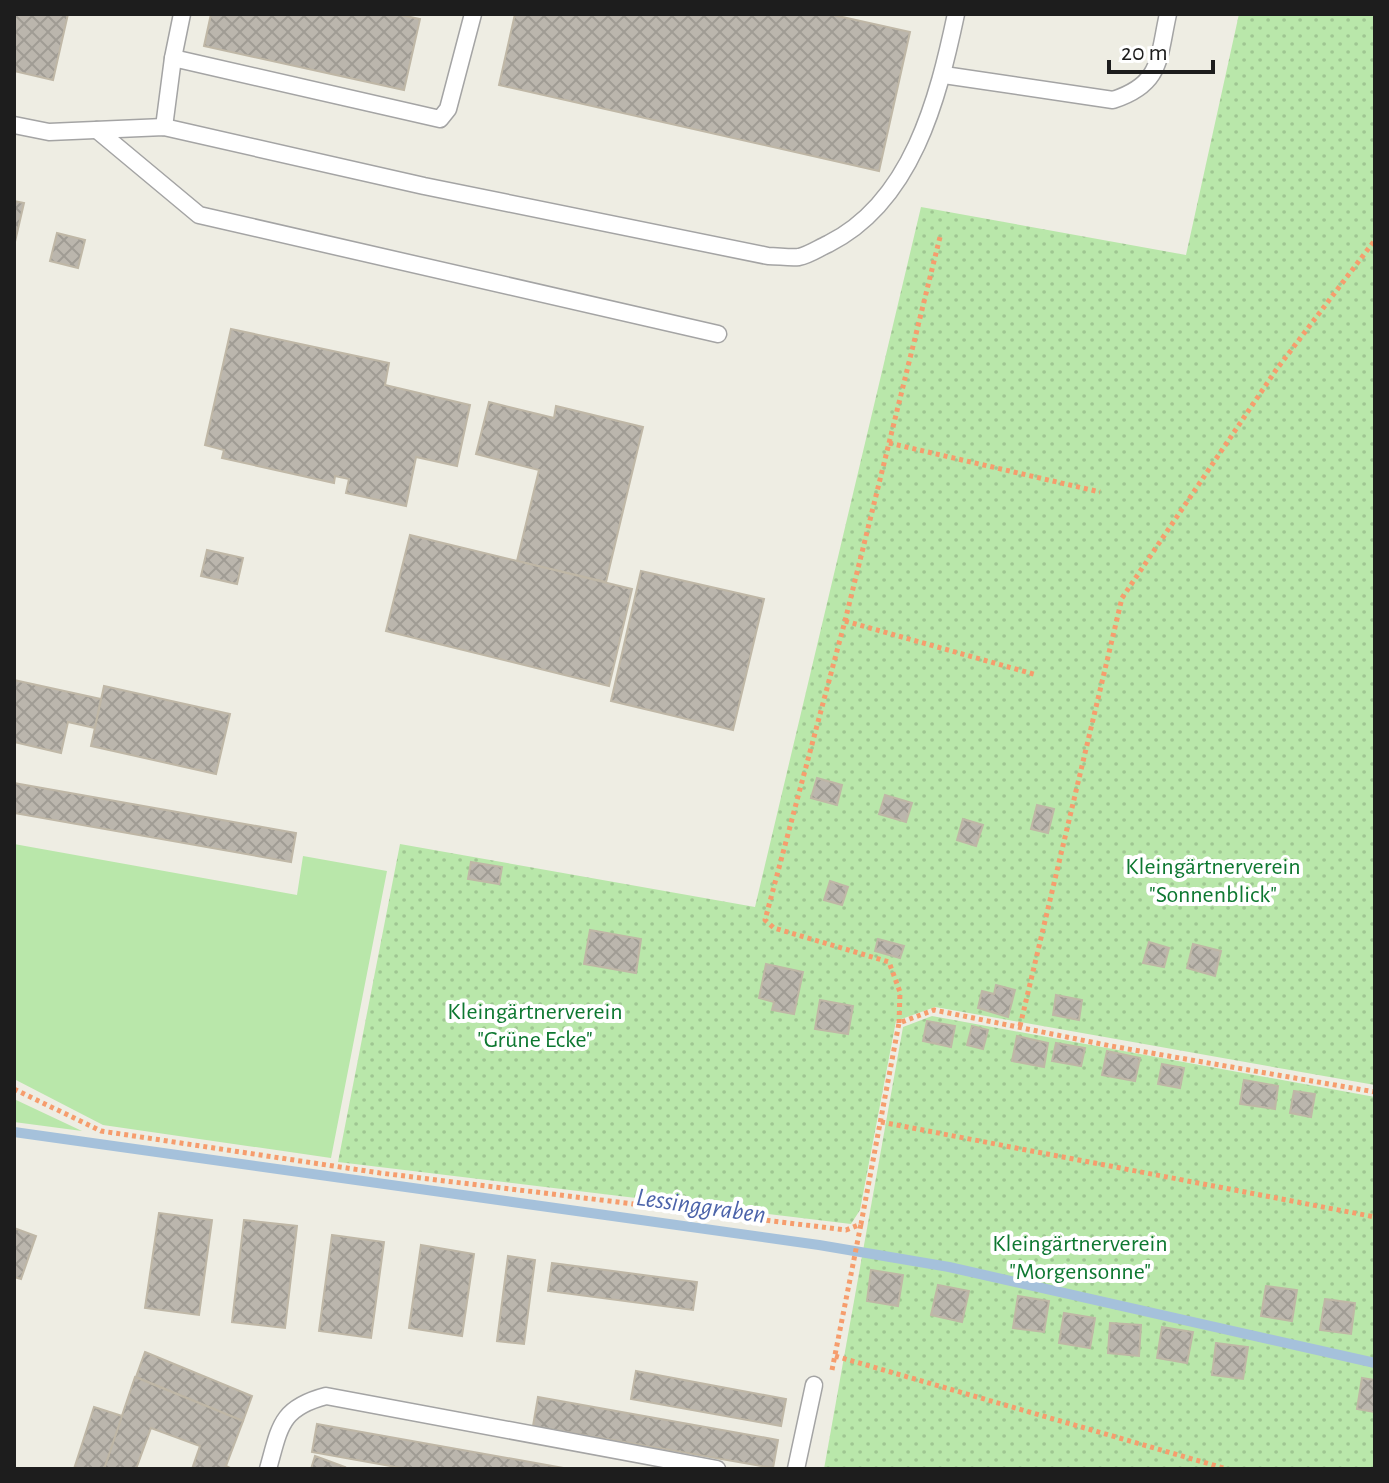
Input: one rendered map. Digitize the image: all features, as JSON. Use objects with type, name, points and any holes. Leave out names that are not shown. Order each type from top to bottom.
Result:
[{"type":"lane","points":[[164,127],[182,14]]},
{"type":"lane","points":[[173,58],[440,119],[448,109],[473,14]]},
{"type":"lane","points":[[14,125],[49,132],[164,127],[659,234],[768,256],[800,257],[865,222],[920,141],[944,75],[956,14]]},
{"type":"lane","points":[[944,75],[1113,100],[1138,92],[1154,73],[1168,14]]},
{"type":"lane","points":[[97,130],[199,215],[718,334]]},
{"type":"lane","points":[[796,1469],[814,1385]]},
{"type":"lane","points":[[268,1469],[283,1419],[302,1402],[326,1396],[717,1469]]},
{"type":"path","points":[[852,1281],[899,1023],[900,992],[889,962],[774,928],[765,920],[845,621],[940,237]]},
{"type":"path","points":[[1020,1026],[1122,598],[1276,370],[1375,240]]},
{"type":"path","points":[[889,443],[1100,492]]},
{"type":"path","points":[[845,621],[1037,675]]},
{"type":"path","points":[[899,1023],[934,1010],[1111,1046],[1375,1092]]},
{"type":"path","points":[[14,1089],[101,1131],[380,1173],[846,1230],[861,1224]]},
{"type":"path","points":[[881,1122],[1375,1217]]},
{"type":"path","points":[[835,1356],[1227,1469]]},
{"type":"green space","points":[[1239,14],[1375,14],[1375,1085],[935,1007],[896,1021],[860,1210],[851,1224],[338,1162],[400,844],[755,907],[921,207],[1186,255]]},
{"type":"green space","points":[[14,844],[297,895],[303,856],[387,871],[331,1158],[103,1125],[14,1079]]},
{"type":"green space","name":"Kleingärtnerverein \"Morgensonne\"","points":[[932,1016],[1375,1097],[1375,1469],[824,1469],[903,1027]]},
{"type":"green space","points":[[14,1099],[82,1131],[14,1122]]},
{"type":"building","points":[[14,14],[68,14],[53,80],[14,71]]},
{"type":"building","points":[[211,14],[396,14],[420,19],[404,90],[204,46]]},
{"type":"building","points":[[515,14],[829,14],[910,32],[879,171],[499,85]]},
{"type":"building","points":[[14,201],[24,203],[14,246]]},
{"type":"building","points":[[57,233],[85,240],[78,268],[50,261]]},
{"type":"building","points":[[231,329],[389,363],[385,385],[470,405],[457,466],[416,457],[406,506],[346,493],[349,479],[335,476],[334,483],[222,458],[224,450],[205,445]]},
{"type":"building","points":[[489,402],[554,418],[556,406],[643,427],[606,582],[517,561],[539,470],[476,454]]},
{"type":"building","points":[[410,535],[632,589],[609,686],[386,631]]},
{"type":"building","points":[[207,550],[243,558],[237,584],[201,576]]},
{"type":"building","points":[[641,571],[764,599],[733,730],[611,701]]},
{"type":"building","points":[[14,680],[101,699],[95,728],[68,722],[61,753],[14,742]]},
{"type":"building","points":[[104,686],[230,714],[216,774],[91,746]]},
{"type":"building","points":[[817,778],[842,785],[837,805],[811,798]]},
{"type":"building","points":[[14,783],[296,833],[291,862],[14,813]]},
{"type":"building","points":[[885,795],[912,803],[906,822],[879,814]]},
{"type":"building","points":[[1037,805],[1054,809],[1048,833],[1031,829]]},
{"type":"building","points":[[963,819],[983,825],[976,846],[957,840]]},
{"type":"building","points":[[471,862],[502,867],[499,884],[468,879]]},
{"type":"building","points":[[830,881],[848,887],[842,905],[824,900]]},
{"type":"building","points":[[590,930],[641,939],[636,973],[584,964]]},
{"type":"building","points":[[878,939],[904,946],[900,958],[875,951]]},
{"type":"building","points":[[1149,942],[1169,948],[1164,967],[1143,963]]},
{"type":"building","points":[[1193,944],[1221,951],[1215,976],[1187,968]]},
{"type":"building","points":[[766,964],[803,972],[794,1014],[772,1010],[774,1002],[759,998]]},
{"type":"building","points":[[996,985],[1015,990],[1008,1017],[978,1008],[982,991],[994,994]]},
{"type":"building","points":[[1056,995],[1082,1000],[1079,1020],[1053,1015]]},
{"type":"building","points":[[820,1000],[853,1006],[848,1034],[815,1029]]},
{"type":"building","points":[[927,1021],[955,1026],[951,1047],[923,1041]]},
{"type":"building","points":[[972,1026],[988,1030],[983,1049],[967,1045]]},
{"type":"building","points":[[1017,1036],[1048,1043],[1044,1067],[1012,1061]]},
{"type":"building","points":[[1056,1043],[1085,1048],[1081,1066],[1052,1061]]},
{"type":"building","points":[[1107,1051],[1140,1058],[1135,1081],[1102,1075]]},
{"type":"building","points":[[1162,1064],[1184,1068],[1180,1088],[1158,1084]]},
{"type":"building","points":[[1244,1080],[1278,1086],[1275,1109],[1240,1104]]},
{"type":"building","points":[[1294,1091],[1315,1094],[1311,1117],[1290,1113]]},
{"type":"building","points":[[159,1213],[212,1220],[199,1315],[145,1308]]},
{"type":"building","points":[[244,1220],[297,1226],[285,1328],[232,1322]]},
{"type":"building","points":[[14,1228],[36,1236],[21,1279],[14,1277]]},
{"type":"building","points":[[332,1235],[384,1242],[371,1338],[319,1331]]},
{"type":"building","points":[[421,1245],[474,1254],[462,1336],[409,1328]]},
{"type":"building","points":[[508,1256],[535,1260],[524,1344],[497,1341]]},
{"type":"building","points":[[552,1263],[697,1282],[693,1310],[548,1291]]},
{"type":"building","points":[[871,1270],[903,1275],[898,1306],[867,1301]]},
{"type":"building","points":[[938,1285],[969,1291],[962,1322],[931,1315]]},
{"type":"building","points":[[1266,1286],[1297,1290],[1292,1321],[1261,1316]]},
{"type":"building","points":[[1018,1296],[1049,1301],[1044,1332],[1013,1328]]},
{"type":"building","points":[[1325,1299],[1355,1303],[1351,1334],[1320,1330]]},
{"type":"building","points":[[1064,1313],[1095,1318],[1090,1348],[1059,1343]]},
{"type":"building","points":[[1110,1323],[1141,1325],[1139,1356],[1108,1353]]},
{"type":"building","points":[[1162,1327],[1193,1332],[1187,1363],[1157,1358]]},
{"type":"building","points":[[1216,1343],[1248,1347],[1243,1379],[1212,1375]]},
{"type":"building","points":[[145,1352],[252,1396],[243,1421],[136,1377]]},
{"type":"building","points":[[636,1371],[786,1399],[781,1426],[631,1399]]},
{"type":"building","points":[[135,1377],[243,1421],[226,1466],[232,1469],[192,1469],[200,1446],[151,1428],[136,1469],[104,1469]]},
{"type":"building","points":[[1362,1378],[1375,1380],[1375,1412],[1357,1409]]},
{"type":"building","points":[[538,1397],[778,1440],[773,1468],[533,1426]]},
{"type":"building","points":[[94,1407],[122,1416],[104,1469],[74,1469]]},
{"type":"building","points":[[317,1424],[569,1469],[407,1469],[312,1452]]},
{"type":"building","points":[[315,1456],[345,1467],[311,1469]]},
{"type":"waterway","name":"Lessinggraben","points":[[14,1132],[819,1245],[949,1267],[1375,1363]]},
{"type":"park label","name":"Kleingärtnerverein \"Sonnenblick\"","points":[[1213,881]]},
{"type":"park label","name":"Kleingärtnerverein \"Grüne Ecke\"","points":[[535,1026]]}]
